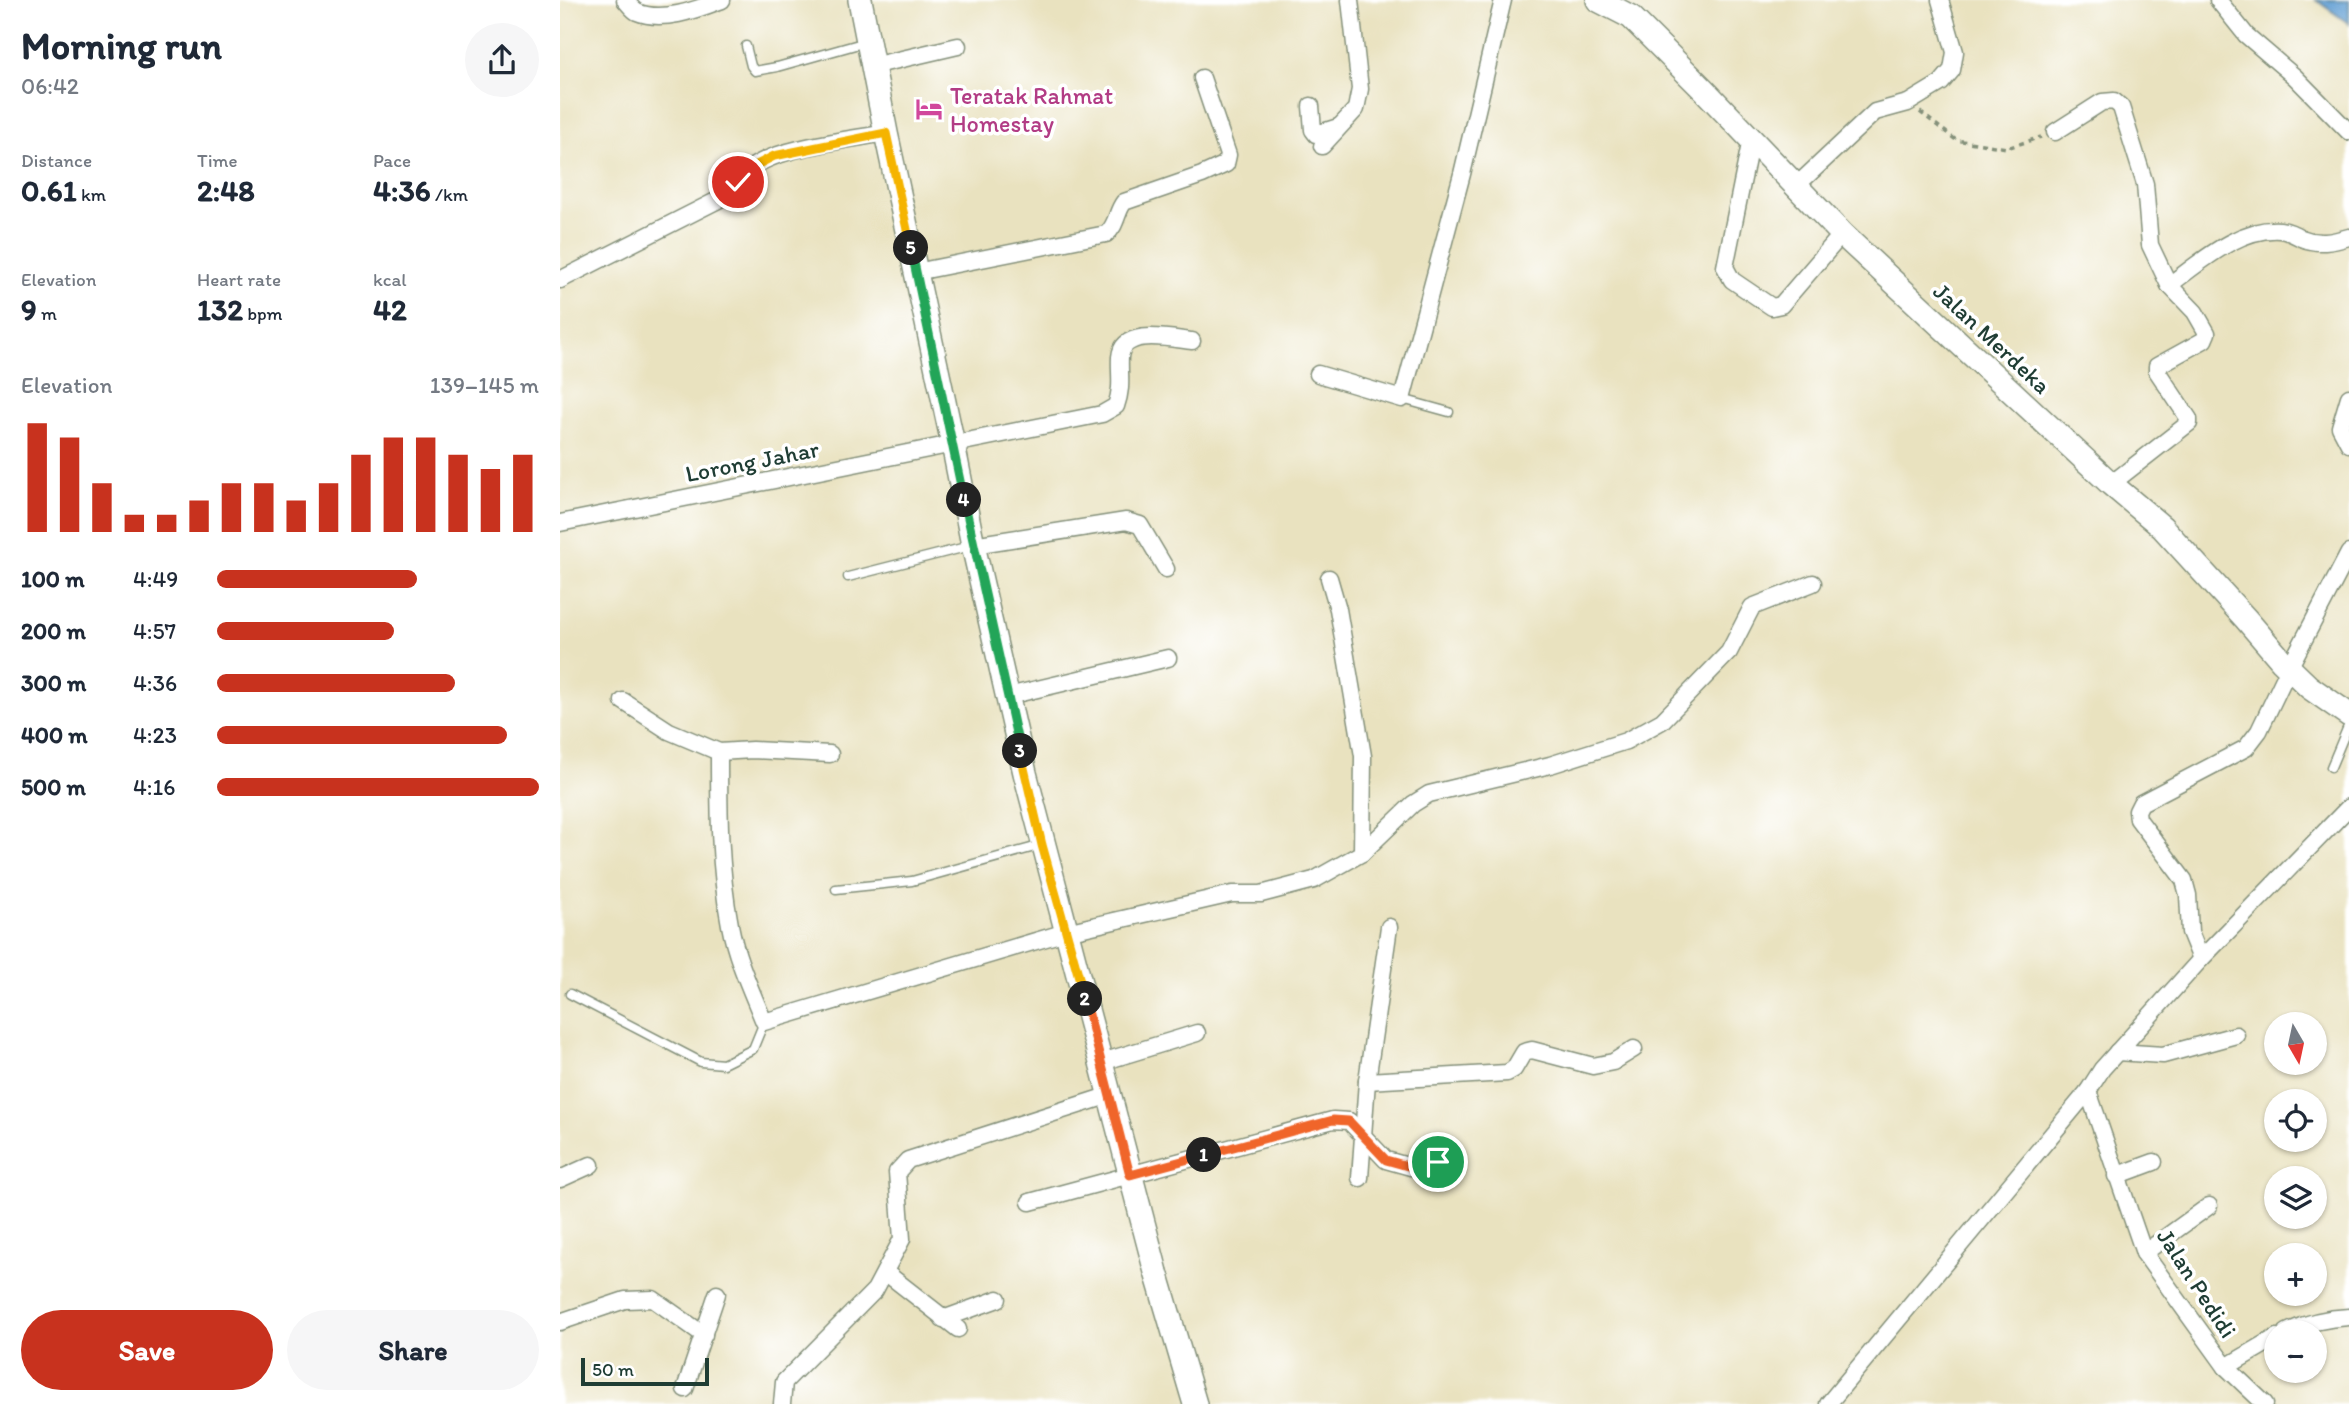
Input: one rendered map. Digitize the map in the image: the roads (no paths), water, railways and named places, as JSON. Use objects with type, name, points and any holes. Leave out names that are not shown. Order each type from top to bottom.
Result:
[{"type":"street","points":[[625,0],[636,12],[682,14],[722,0]]},
{"type":"street","points":[[860,0],[973,545],[1042,845],[1130,1175],[1195,1404]]},
{"type":"street","points":[[1322,146],[1356,109],[1360,89],[1350,0]]},
{"type":"street","points":[[1318,374],[1402,398],[1462,174],[1503,0]]},
{"type":"street","name":"Jalan Merdeka","points":[[1598,0],[1631,17],[1842,234],[2110,484],[2162,527],[2289,668],[2309,687],[2346,710]]},
{"type":"street","points":[[1795,187],[1875,112],[1908,103],[1941,83],[1952,70],[1955,52],[1940,0]]},
{"type":"street","points":[[2218,0],[2246,35],[2295,77],[2349,132]]},
{"type":"street","points":[[872,66],[958,46]]},
{"type":"street","points":[[916,272],[1106,234],[1112,229],[1124,202],[1226,164],[1228,155],[1202,78]]},
{"type":"street","points":[[2055,132],[2102,102],[2114,101],[2120,107],[2145,184],[2150,245],[2169,285],[2195,312],[2207,332],[2204,340],[2157,366],[2157,371],[2189,419],[2189,424],[2110,484]]},
{"type":"street","points":[[1311,106],[1313,130],[1316,134],[1338,127]]},
{"type":"street","points":[[560,280],[718,200],[729,193],[751,168],[774,156],[886,133]]},
{"type":"street","points":[[1751,139],[1725,267],[1732,280],[1772,307],[1781,305],[1842,234]]},
{"type":"street","points":[[2169,285],[2234,240],[2263,230],[2289,231],[2314,242],[2331,242],[2349,237]]},
{"type":"street","name":"Lorong Jahar","points":[[560,523],[1102,414],[1116,406],[1121,391],[1120,354],[1125,344],[1137,337],[1192,341]]},
{"type":"street","points":[[2349,397],[2340,427],[2349,444]]},
{"type":"street","points":[[973,545],[1126,521],[1140,525],[1166,569]]},
{"type":"street","points":[[2201,959],[2190,932],[2188,895],[2184,880],[2138,819],[2137,811],[2141,803],[2246,748],[2259,731],[2349,553]]},
{"type":"street","points":[[1329,578],[1338,609],[1363,756],[1362,853]]},
{"type":"street","points":[[719,752],[719,825],[730,925],[740,964],[764,1021],[1066,932],[1232,894],[1261,894],[1314,880],[1362,853],[1413,804],[1429,794],[1563,761],[1626,741],[1662,721],[1729,652],[1752,607],[1813,583]]},
{"type":"street","points":[[1008,696],[1168,658]]},
{"type":"street","points":[[623,701],[670,731],[719,752],[752,750],[830,754]]},
{"type":"street","points":[[1828,1404],[2088,1091],[2117,1052],[2201,959],[2349,807]]},
{"type":"street","points":[[1360,1178],[1367,1082],[1389,927]]},
{"type":"street","points":[[1102,1062],[1197,1033]]},
{"type":"street","points":[[2117,1052],[2162,1055],[2236,1035]]},
{"type":"street","points":[[1367,1082],[1507,1073],[1514,1069],[1524,1052],[1532,1051],[1593,1066],[1612,1062],[1634,1049]]},
{"type":"street","name":"Jalan Pedidi","points":[[2088,1091],[2144,1253],[2226,1367],[2265,1404]]},
{"type":"street","points":[[782,1404],[784,1382],[875,1290],[885,1272],[902,1239],[897,1172],[908,1160],[1110,1095]]},
{"type":"street","points":[[1030,1202],[1333,1120],[1349,1121],[1386,1160],[1411,1167],[1438,1162]]},
{"type":"street","points":[[2116,1176],[2154,1162]]},
{"type":"street","points":[[560,1179],[591,1165]]},
{"type":"street","points":[[2144,1253],[2209,1206]]},
{"type":"street","points":[[885,1272],[958,1329]]},
{"type":"street","points":[[685,1388],[717,1294]]},
{"type":"street","points":[[560,1322],[625,1300],[653,1298],[704,1335]]},
{"type":"street","points":[[943,1319],[998,1299]]},
{"type":"street","points":[[2319,1320],[2349,1317]]},
{"type":"street","points":[[2226,1367],[2264,1345]]},
{"type":"lane","points":[[746,46],[755,71],[869,41]]},
{"type":"lane","points":[[1402,398],[1449,412]]},
{"type":"lane","points":[[848,578],[973,545]]},
{"type":"lane","points":[[2331,767],[2346,710]]},
{"type":"lane","points":[[836,889],[912,881],[1042,845]]},
{"type":"lane","points":[[570,994],[701,1062],[723,1064],[753,1048],[764,1021]]},
{"type":"water","points":[[2316,0],[2349,0],[2349,24],[2347,22]]},
{"type":"place","name":"Teratak Rahmat Homestay","points":[[929,109]]}]
